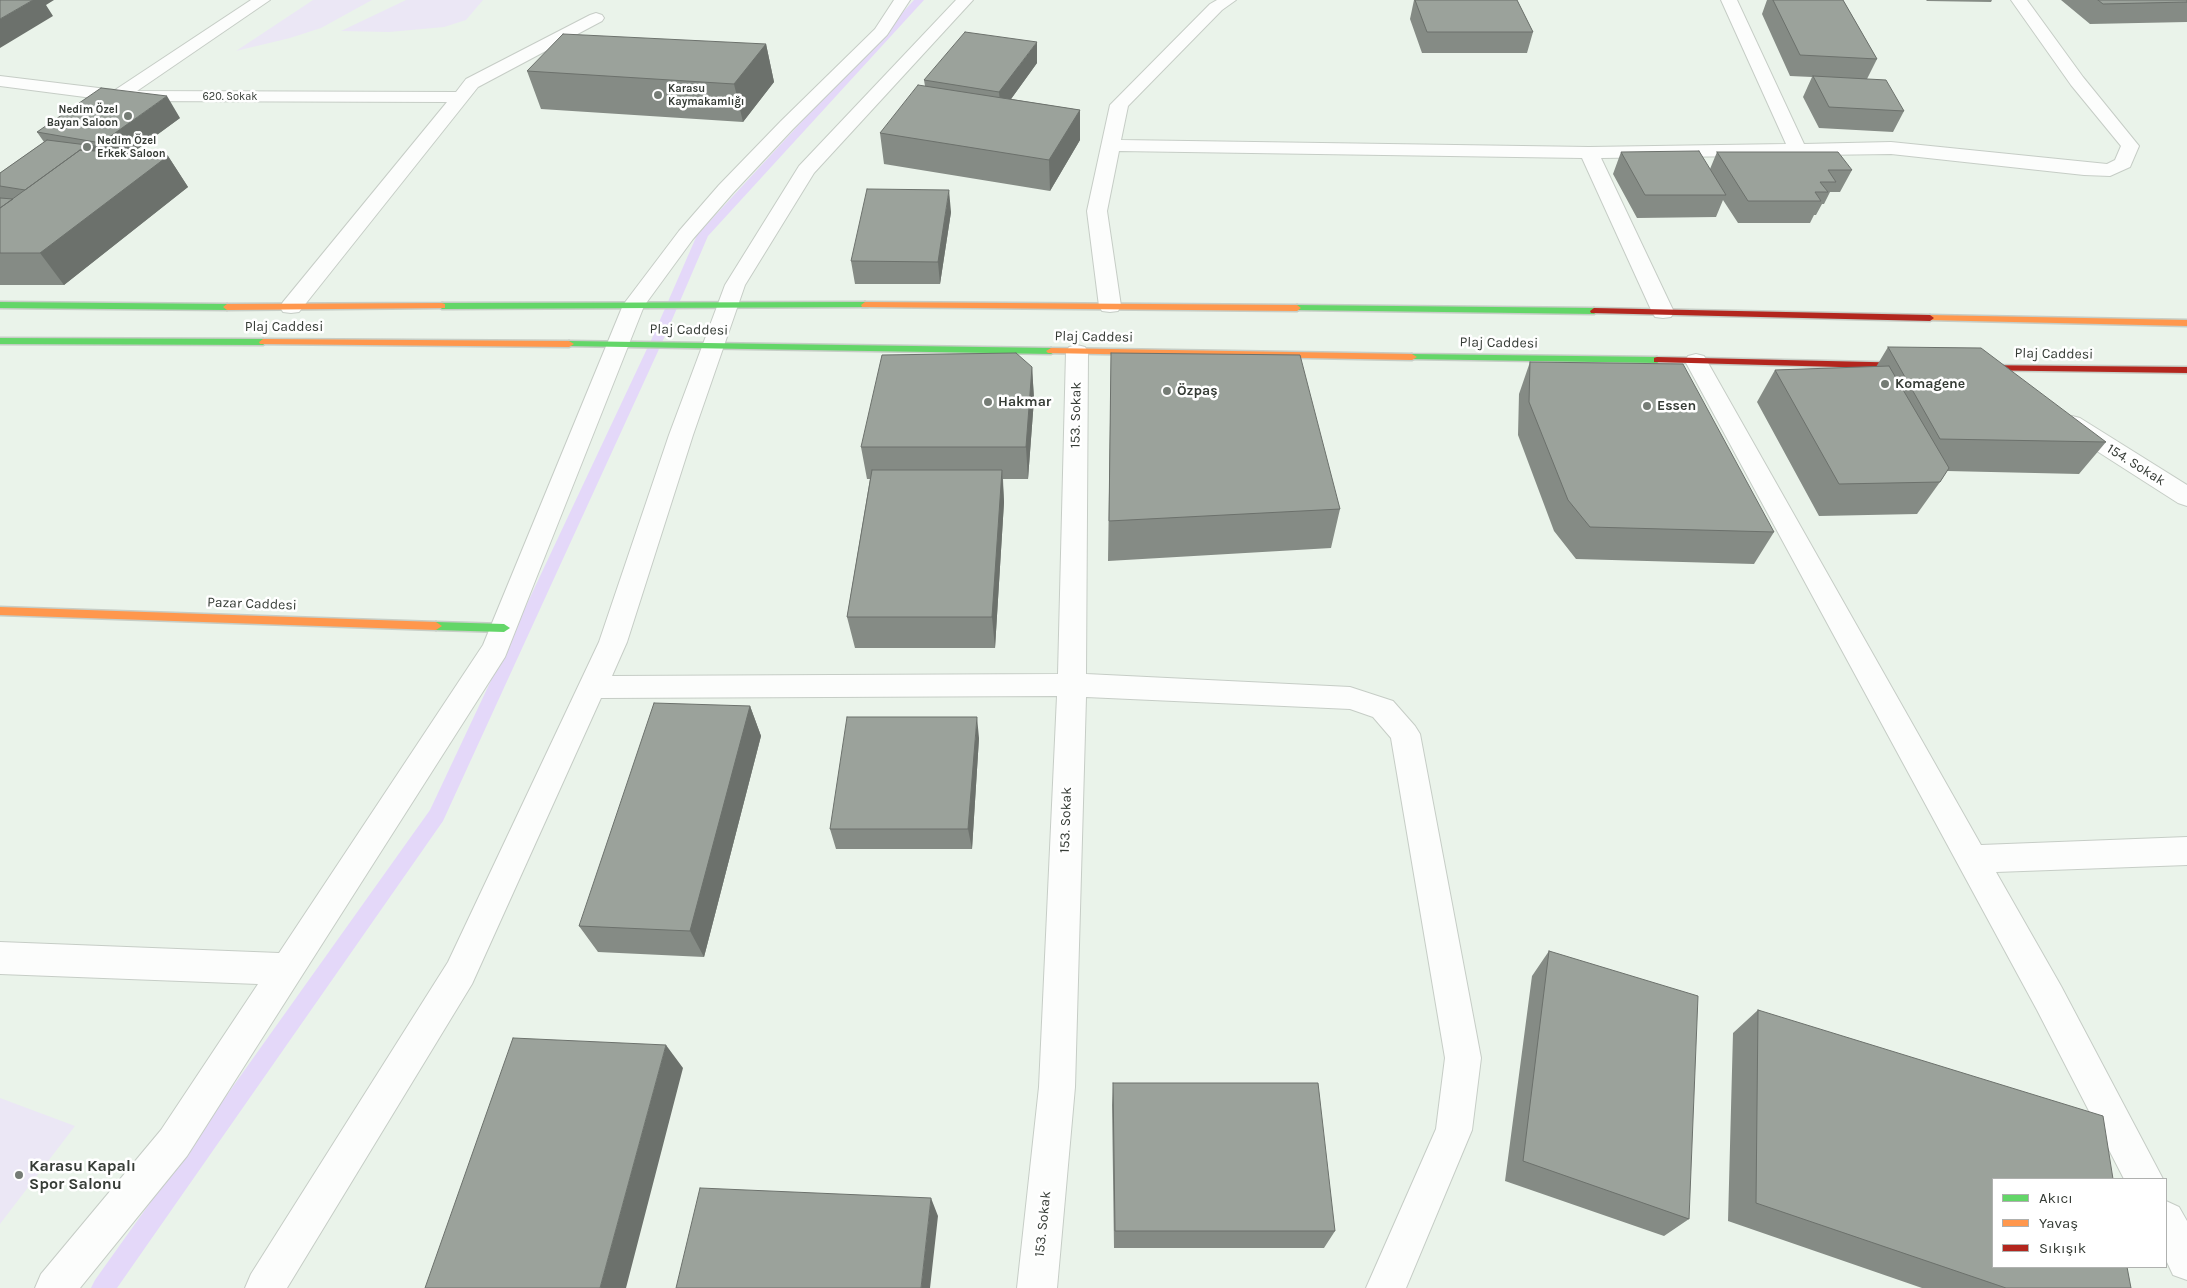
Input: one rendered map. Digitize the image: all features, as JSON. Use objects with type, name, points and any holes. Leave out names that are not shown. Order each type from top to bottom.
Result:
[{"type":"main road","name":"Plaj Caddesi","points":[[0,305],[291,308],[634,305],[1110,306],[1663,312],[2187,323]]},
{"type":"main road","name":"Plaj Caddesi","points":[[0,341],[617,344],[1696,361],[1924,367]]},
{"type":"main road","name":"Plaj Caddesi","points":[[1974,368],[2187,370]]},
{"type":"main road","name":"Pazar Caddesi","points":[[0,611],[504,628]]},
{"type":"street","points":[[94,112],[262,0]]},
{"type":"street","points":[[55,1288],[174,1143],[495,649],[634,305],[686,235],[726,189],[786,125],[882,32],[902,0]]},
{"type":"street","points":[[265,1288],[460,973],[613,642],[681,435],[735,285],[806,170],[965,0]]},
{"type":"street","points":[[1110,306],[1097,211],[1119,105],[1216,7],[1228,0]]},
{"type":"street","points":[[1729,0],[1798,150]]},
{"type":"street","points":[[1111,145],[1589,153],[1891,148],[2102,170],[2110,170],[2123,163],[2130,146],[2077,81],[2019,0]]},
{"type":"street","points":[[291,308],[472,83],[596,18]]},
{"type":"street","name":"620. Sokak","points":[[0,81],[118,96],[461,97]]},
{"type":"street","points":[[1589,153],[1663,312]]},
{"type":"street","name":"153. Sokak","points":[[1037,1288],[1056,1087],[1072,684],[1077,352]]},
{"type":"street","points":[[1696,361],[2049,998],[2143,1178]]},
{"type":"street","points":[[1974,368],[2016,389]]},
{"type":"street","name":"154. Sokak","points":[[2057,415],[2187,497]]},
{"type":"street","points":[[592,687],[1072,684],[1350,698],[1383,709],[1405,734],[1463,1058],[1454,1130],[1386,1288]]},
{"type":"street","points":[[1971,859],[2187,851]]},
{"type":"street","points":[[0,958],[286,969]]},
{"type":"street","points":[[2167,1222],[2187,1261]]},
{"type":"shaded area","points":[[313,0],[372,0],[321,28],[290,38],[236,51]]},
{"type":"shaded area","points":[[406,0],[483,0],[466,20],[444,27],[389,32],[341,31]]},
{"type":"shaded area","name":"Karasu Kapalı Spor Salonu","points":[[0,1098],[75,1126],[0,1224]]},
{"type":"building","points":[[0,0],[33,0],[0,19]]},
{"type":"building","points":[[1415,0],[1517,0],[1533,32],[1427,32]]},
{"type":"building","points":[[1773,0],[1843,0],[1877,59],[1800,55]]},
{"type":"building","points":[[2098,0],[2187,0],[2187,2],[2103,4]]},
{"type":"building","points":[[965,32],[1037,42],[999,92],[924,80]]},
{"type":"building","points":[[563,34],[766,44],[734,84],[527,71]]},
{"type":"building","points":[[1813,76],[1886,80],[1904,111],[1829,107]]},
{"type":"building","points":[[918,85],[1080,110],[1049,160],[880,133]]},
{"type":"building","points":[[101,88],[167,96],[101,143],[37,132]]},
{"type":"building","points":[[47,140],[95,146],[89,150],[80,150],[25,190],[0,186],[0,173]]},
{"type":"building","points":[[80,150],[168,156],[40,253],[0,253],[0,208]]},
{"type":"building","points":[[1699,151],[1726,195],[1645,195],[1621,152]]},
{"type":"building","points":[[1717,152],[1838,152],[1852,170],[1828,170],[1836,182],[1820,182],[1828,192],[1815,192],[1821,201],[1748,201]]},
{"type":"building","points":[[867,189],[949,190],[938,262],[851,261]]},
{"type":"building","points":[[0,198],[13,199],[0,208]]},
{"type":"building","points":[[1888,347],[1981,348],[2106,442],[1940,439]]},
{"type":"building","points":[[1016,353],[1032,367],[1026,447],[861,447],[882,355]]},
{"type":"building","points":[[1111,353],[1300,355],[1340,509],[1109,521]]},
{"type":"building","points":[[1530,362],[1683,364],[1774,532],[1590,527],[1568,500],[1529,402]]},
{"type":"building","points":[[1889,366],[1949,468],[1940,482],[1839,484],[1775,370]]},
{"type":"building","points":[[872,470],[1002,470],[992,617],[847,617]]},
{"type":"building","points":[[654,703],[750,706],[690,931],[579,926]]},
{"type":"building","points":[[847,717],[977,717],[968,829],[830,829]]},
{"type":"building","points":[[1549,951],[1698,996],[1689,1219],[1523,1161]]},
{"type":"building","points":[[1758,1010],[2103,1116],[2113,1178],[1992,1178],[1992,1268],[2127,1268],[2131,1288],[2006,1288],[1756,1203]]},
{"type":"building","points":[[513,1038],[666,1045],[600,1288],[425,1288]]},
{"type":"building","points":[[1113,1083],[1318,1083],[1335,1231],[1115,1231]]},
{"type":"building","points":[[700,1188],[931,1198],[921,1288],[676,1288]]},
{"type":"waterway","points":[[103,1288],[437,815],[659,336],[703,235],[919,0]]},
{"type":"traffic: fast","points":[[0,305],[227,307]]},
{"type":"traffic: fast","points":[[442,306],[865,305]]},
{"type":"traffic: fast","points":[[1297,308],[1594,311]]},
{"type":"traffic: fast","points":[[0,341],[263,342]]},
{"type":"traffic: fast","points":[[569,344],[1051,351]]},
{"type":"traffic: fast","points":[[1412,357],[1657,360]]},
{"type":"traffic: fast","points":[[436,626],[504,628]]},
{"type":"traffic: slow","points":[[865,305],[1297,308]]},
{"type":"traffic: slow","points":[[227,307],[442,306]]},
{"type":"traffic: slow","points":[[1930,318],[2187,323]]},
{"type":"traffic: slow","points":[[263,342],[569,344]]},
{"type":"traffic: slow","points":[[1051,351],[1412,357]]},
{"type":"traffic: slow","points":[[0,611],[436,626]]},
{"type":"traffic: jam","points":[[1594,311],[1930,318]]},
{"type":"traffic: jam","points":[[1657,360],[1913,366]]},
{"type":"traffic: jam","points":[[1971,368],[2187,370]]},
{"type":"place","name":"Karasu Kaymakamlığı","points":[[658,95]]},
{"type":"place","name":"Nedim Özel Bayan Saloon","points":[[128,116]]},
{"type":"place","name":"Nedim Özel Erkek Saloon","points":[[87,147]]},
{"type":"place","name":"Komagene","points":[[1885,384]]},
{"type":"place","name":"Özpaş","points":[[1167,391]]},
{"type":"place","name":"Hakmar","points":[[988,402]]},
{"type":"place","name":"Essen","points":[[1647,406]]},
{"type":"place","name":"Karasu Kapalı Spor Salonu","points":[[19,1175]]}]
